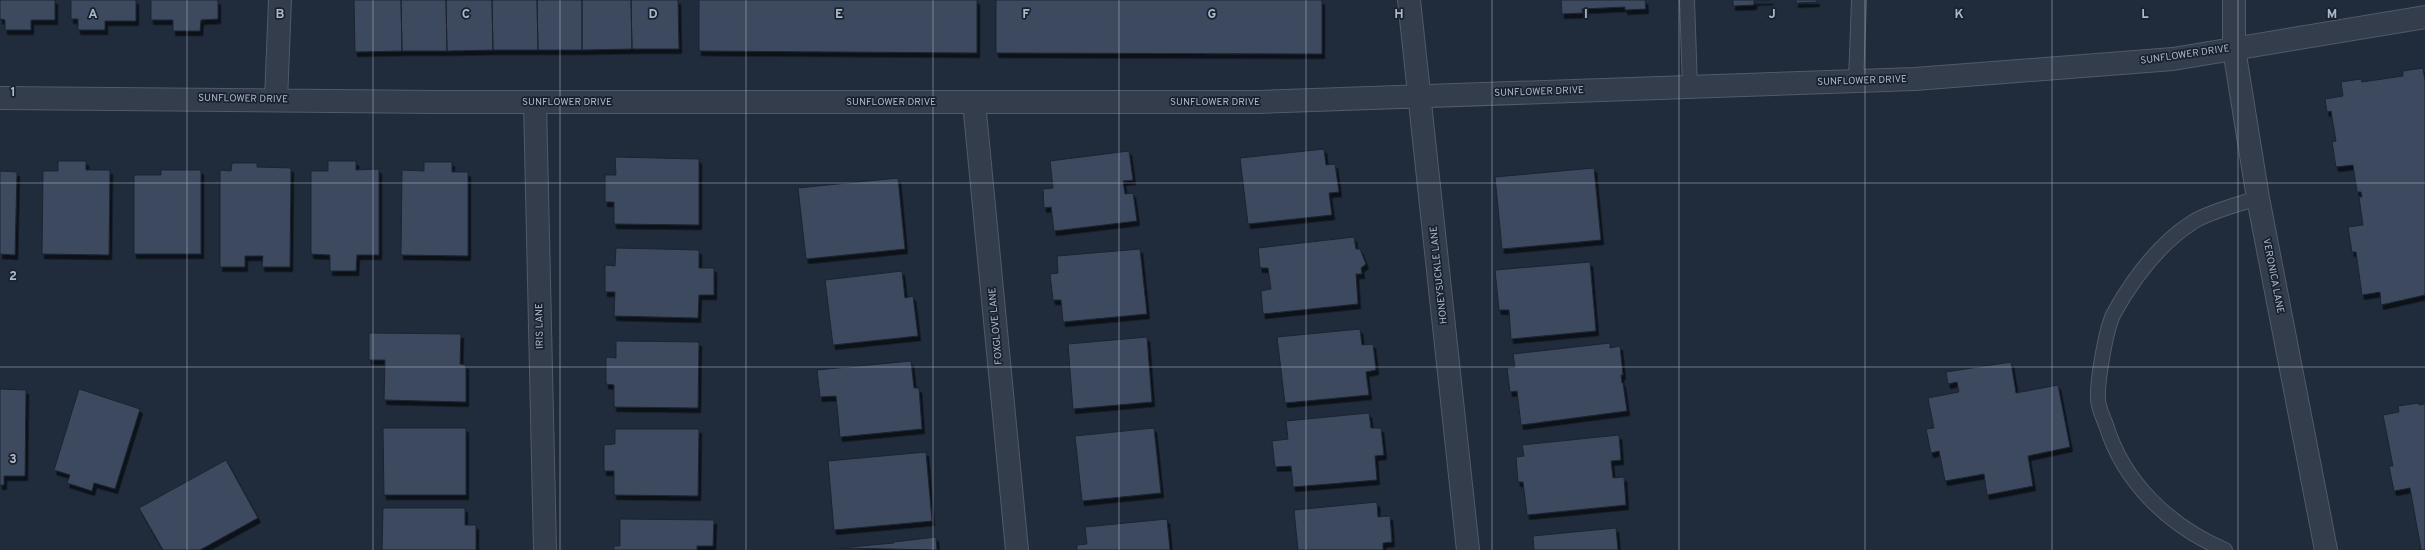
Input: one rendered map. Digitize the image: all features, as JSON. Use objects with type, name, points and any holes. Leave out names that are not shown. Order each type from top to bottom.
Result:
[{"type":"street","points":[[276,100],[280,0]]},
{"type":"street","name":"HONEYSUCKLE LANE","points":[[1409,0],[1468,550]]},
{"type":"street","name":"VERONICA LANE","points":[[2234,0],[2234,48],[2258,198],[2326,550]]},
{"type":"street","name":"SUNFLOWER DRIVE","points":[[0,98],[535,102],[1258,102],[1915,79],[2173,59],[2425,17]]},
{"type":"street","name":"IRIS LANE","points":[[535,102],[545,550]]},
{"type":"street","name":"FOXGLOVE LANE","points":[[974,102],[1017,550]]},
{"type":"lane","points":[[1688,0],[1690,87]]},
{"type":"lane","points":[[1856,81],[1859,0]]},
{"type":"lane","points":[[2225,550],[2202,540],[2164,515],[2132,478],[2110,438],[2098,399],[2104,351],[2114,314],[2140,274],[2166,243],[2194,221],[2258,198]]},
{"type":"building","points":[[0,0],[55,0],[55,20],[31,20],[31,30],[5,30],[5,20],[0,19]]},
{"type":"building","points":[[71,0],[136,0],[136,21],[105,21],[105,30],[78,30],[78,19],[71,19]]},
{"type":"building","points":[[151,0],[218,0],[218,19],[201,20],[200,31],[173,31],[173,20],[151,20]]},
{"type":"building","points":[[354,0],[401,0],[402,51],[355,52]]},
{"type":"building","points":[[401,0],[446,0],[447,51],[402,51]]},
{"type":"building","points":[[446,0],[492,0],[493,50],[447,51]]},
{"type":"building","points":[[492,0],[537,0],[538,50],[493,50]]},
{"type":"building","points":[[537,0],[582,0],[582,50],[538,50]]},
{"type":"building","points":[[582,0],[631,0],[632,49],[582,50]]},
{"type":"building","points":[[631,0],[678,0],[679,49],[632,49]]},
{"type":"building","points":[[699,0],[977,0],[977,53],[699,51]]},
{"type":"building","points":[[996,0],[1322,0],[1322,54],[996,53]]},
{"type":"building","points":[[1561,0],[1645,0],[1646,9],[1625,10],[1625,7],[1582,9],[1583,13],[1562,14]]},
{"type":"building","points":[[1733,0],[1771,0],[1754,1],[1754,5],[1733,6]]},
{"type":"building","points":[[1796,0],[1817,0],[1817,2],[1796,3]]},
{"type":"building","points":[[2423,68],[2425,81],[2425,295],[2381,305],[2380,292],[2362,295],[2356,252],[2352,252],[2348,227],[2363,225],[2359,197],[2362,197],[2361,192],[2357,192],[2353,165],[2336,167],[2332,142],[2336,141],[2331,111],[2327,112],[2325,99],[2343,96],[2341,82],[2361,79],[2362,82],[2403,76],[2403,71]]},
{"type":"building","points":[[1324,149],[1326,165],[1335,164],[1339,192],[1329,193],[1332,215],[1248,224],[1240,158]]},
{"type":"building","points":[[1129,151],[1133,180],[1123,181],[1125,194],[1133,193],[1137,221],[1054,231],[1051,207],[1044,208],[1043,189],[1053,188],[1050,161]]},
{"type":"building","points":[[615,157],[699,159],[699,225],[614,224],[614,202],[605,202],[605,175],[616,175]]},
{"type":"building","points":[[58,161],[86,161],[86,170],[110,170],[109,255],[42,254],[43,171],[58,171]]},
{"type":"building","points":[[328,161],[356,161],[356,170],[379,169],[379,255],[357,255],[356,271],[330,271],[330,255],[311,254],[311,171],[328,171]]},
{"type":"building","points":[[424,162],[452,162],[452,172],[468,172],[468,256],[401,255],[402,170],[424,171]]},
{"type":"building","points":[[232,163],[257,163],[257,167],[291,168],[290,267],[262,267],[263,256],[245,256],[245,267],[220,267],[220,170],[231,171]]},
{"type":"building","points":[[1594,168],[1601,240],[1502,249],[1495,177]]},
{"type":"building","points":[[161,170],[201,170],[201,254],[134,254],[134,175],[161,175]]},
{"type":"building","points":[[0,171],[17,172],[15,255],[0,254]]},
{"type":"building","points":[[898,178],[905,249],[806,259],[798,188]]},
{"type":"building","points":[[1354,237],[1356,249],[1360,249],[1366,264],[1361,268],[1362,274],[1356,274],[1358,304],[1263,314],[1261,291],[1271,289],[1268,268],[1260,268],[1258,248]]},
{"type":"building","points":[[616,248],[699,250],[699,268],[714,268],[714,295],[699,295],[698,318],[614,316],[615,292],[605,292],[605,265],[615,266]]},
{"type":"building","points":[[1140,249],[1147,314],[1063,322],[1061,300],[1053,300],[1050,274],[1058,273],[1057,256]]},
{"type":"building","points":[[1590,262],[1596,331],[1511,339],[1509,310],[1499,310],[1495,270]]},
{"type":"building","points":[[902,271],[905,298],[913,296],[918,336],[833,345],[825,280]]},
{"type":"building","points":[[1360,329],[1362,345],[1373,344],[1376,370],[1366,372],[1369,395],[1285,403],[1277,337]]},
{"type":"building","points":[[369,333],[461,334],[460,364],[466,365],[466,402],[384,400],[385,360],[369,360]]},
{"type":"building","points":[[1147,337],[1152,402],[1073,409],[1068,344]]},
{"type":"building","points":[[616,341],[699,342],[698,408],[614,407],[614,385],[606,384],[606,357],[616,358]]},
{"type":"building","points":[[1610,343],[1610,348],[1620,346],[1623,375],[1621,375],[1627,411],[1521,425],[1517,391],[1510,392],[1507,368],[1515,367],[1513,354]]},
{"type":"building","points":[[911,361],[914,388],[919,388],[922,429],[840,437],[836,396],[820,397],[817,370]]},
{"type":"building","points":[[2011,362],[2016,393],[2058,385],[2070,447],[2028,456],[2033,486],[1987,495],[1984,474],[1945,481],[1939,451],[1931,453],[1926,429],[1934,428],[1928,398],[1959,392],[1957,382],[1948,384],[1946,372]]},
{"type":"building","points":[[0,389],[26,390],[25,476],[4,476],[4,485],[0,485]]},
{"type":"building","points":[[79,389],[140,409],[115,489],[94,483],[92,491],[67,483],[70,475],[54,470]]},
{"type":"building","points":[[2419,403],[2419,405],[2425,404],[2425,550],[2418,550],[2421,549],[2410,488],[2394,491],[2389,466],[2393,466],[2383,415],[2399,412],[2398,406]]},
{"type":"building","points":[[1369,413],[1371,428],[1381,428],[1384,455],[1375,456],[1377,480],[1293,487],[1291,466],[1275,467],[1272,441],[1288,439],[1286,421]]},
{"type":"building","points":[[383,428],[466,428],[466,495],[384,495]]},
{"type":"building","points":[[1154,428],[1161,493],[1082,501],[1075,436]]},
{"type":"building","points":[[615,429],[699,429],[698,496],[614,495],[614,471],[604,471],[604,445],[615,444]]},
{"type":"building","points":[[1619,435],[1621,460],[1611,461],[1613,478],[1624,477],[1626,505],[1527,515],[1523,482],[1518,482],[1516,457],[1524,456],[1522,445]]},
{"type":"building","points":[[926,452],[932,521],[834,530],[828,461]]},
{"type":"building","points":[[226,460],[258,518],[200,550],[163,550],[139,508]]},
{"type":"building","points":[[1377,502],[1378,517],[1390,516],[1392,542],[1383,543],[1383,550],[1298,550],[1294,510]]},
{"type":"building","points":[[383,508],[465,508],[465,525],[476,525],[476,550],[382,550]]},
{"type":"building","points":[[620,519],[714,520],[713,546],[697,546],[697,550],[614,550],[614,546],[620,546]]},
{"type":"building","points":[[1167,519],[1170,550],[1077,550],[1077,545],[1087,544],[1085,527]]},
{"type":"building","points":[[1616,528],[1618,550],[1534,550],[1533,536]]},
{"type":"building","points":[[936,537],[937,550],[839,548],[894,543]]}]
